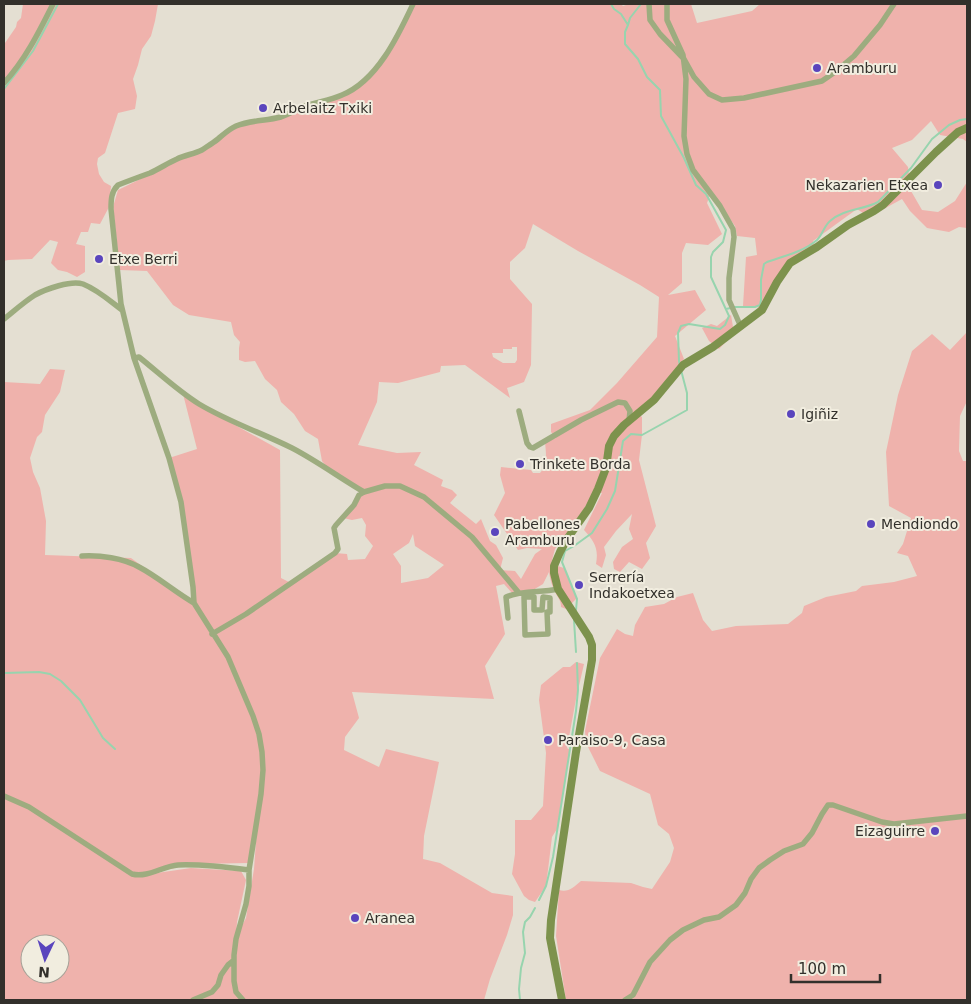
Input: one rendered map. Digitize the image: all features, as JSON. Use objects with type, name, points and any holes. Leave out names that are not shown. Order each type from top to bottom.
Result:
[{"type":"street","points":[[4,83],[27,53],[53,4]]},
{"type":"street","points":[[243,1000],[236,992],[233,960],[236,939],[249,886],[249,870],[261,794],[262,752],[259,734],[228,657],[194,604],[181,502],[169,458],[134,358],[122,310],[111,210],[112,196],[118,185],[197,152],[236,126],[284,116],[300,108],[334,98],[354,89],[375,70],[401,30],[413,4]]},
{"type":"street","points":[[649,4],[650,20],[660,34],[684,59],[694,77],[709,94],[722,100],[744,98],[822,81],[854,56],[880,25],[894,4]]},
{"type":"street","points":[[667,4],[668,20],[684,59],[686,79],[684,136],[686,154],[693,170],[720,206],[733,229],[734,237],[728,278],[729,300],[741,327]]},
{"type":"street","points":[[562,1000],[550,938],[550,920],[592,660],[592,645],[589,637],[558,589],[554,566],[567,539],[589,508],[598,489],[606,468],[609,446],[614,436],[654,400],[680,368],[741,327],[762,310],[790,263],[848,225],[884,205],[952,137],[967,128]]},
{"type":"street","points":[[4,318],[36,295],[57,286],[74,283],[82,283],[104,296],[122,310]]},
{"type":"street","points":[[134,358],[139,358],[183,394],[201,406],[242,427],[290,447],[364,492]]},
{"type":"street","points":[[519,411],[527,443],[533,448],[581,420],[618,402],[625,403],[630,410],[629,421]]},
{"type":"street","points":[[212,634],[246,614],[335,553],[338,549],[334,528],[342,516],[364,492],[385,486],[400,486],[424,497],[472,537],[519,593]]},
{"type":"street","points":[[82,556],[122,560],[140,567],[194,604]]},
{"type":"street","points":[[508,618],[506,597],[519,593],[558,589]]},
{"type":"street","points":[[534,597],[534,610],[542,610],[542,598],[550,598],[550,612],[547,612],[548,634],[525,635],[524,598],[534,597]]},
{"type":"street","points":[[4,796],[29,807],[132,874],[139,876],[176,866],[211,866],[249,870]]},
{"type":"street","points":[[625,1000],[633,995],[650,962],[670,940],[683,930],[704,920],[719,917],[736,905],[759,868],[784,851],[803,844],[812,833],[828,805],[894,824],[967,816]]},
{"type":"street","points":[[193,1000],[212,992],[218,986],[221,974],[233,960]]},
{"type":"shaded area","points":[[23,4],[158,4],[151,36],[142,49],[133,79],[137,96],[135,109],[118,113],[105,153],[98,158],[99,174],[104,182],[111,186],[109,207],[100,224],[91,223],[88,232],[81,232],[76,244],[85,246],[85,272],[77,277],[58,270],[51,263],[58,242],[50,240],[32,259],[4,261],[4,47],[21,18]]},
{"type":"shaded area","points":[[413,4],[621,4],[623,6],[629,4],[691,4],[697,23],[752,11],[760,4],[967,4],[967,142],[963,139],[940,135],[931,121],[912,140],[892,148],[908,167],[911,191],[922,210],[938,212],[955,201],[967,182],[967,228],[959,227],[949,232],[927,228],[910,211],[902,199],[869,217],[857,209],[813,241],[815,251],[784,271],[762,310],[757,307],[743,306],[746,257],[757,255],[755,238],[737,236],[735,226],[711,192],[707,203],[722,234],[708,245],[686,243],[682,253],[682,283],[668,295],[695,290],[706,310],[675,336],[684,359],[648,402],[636,412],[642,417],[639,460],[656,526],[646,543],[650,558],[642,569],[629,562],[620,572],[614,569],[613,562],[622,547],[633,539],[629,529],[632,514],[604,547],[606,555],[602,568],[596,564],[597,553],[595,545],[584,530],[602,493],[595,492],[555,549],[551,564],[564,568],[577,598],[566,609],[561,607],[549,572],[543,584],[533,590],[512,593],[504,584],[496,586],[505,634],[485,666],[494,699],[352,692],[359,718],[345,737],[344,750],[379,767],[386,749],[439,762],[424,836],[423,859],[440,863],[492,893],[513,896],[513,915],[484,1000],[4,1000],[4,382],[40,384],[50,369],[65,370],[60,392],[45,415],[42,432],[37,437],[30,458],[33,472],[40,488],[46,521],[45,555],[131,558],[193,603],[181,502],[169,458],[197,449],[183,394],[280,450],[281,578],[291,583],[335,553],[347,554],[348,560],[365,559],[373,546],[365,536],[366,525],[362,518],[352,520],[343,518],[364,491],[327,467],[322,461],[318,439],[305,431],[294,414],[281,402],[277,390],[265,379],[255,361],[245,362],[239,360],[240,342],[234,335],[231,322],[189,315],[173,305],[147,271],[120,270],[113,207],[118,190],[210,145],[236,126],[272,119],[354,89],[375,70]],"holes":[[[533,224],[659,297],[657,337],[617,383],[590,410],[551,424],[551,432],[556,438],[545,442],[546,455],[543,470],[540,473],[533,473],[531,470],[501,467],[500,475],[505,493],[494,515],[518,550],[527,548],[542,549],[535,554],[521,579],[515,571],[500,570],[503,558],[496,545],[490,541],[481,519],[476,524],[450,503],[457,495],[452,490],[441,486],[443,480],[414,465],[421,452],[397,453],[358,445],[377,402],[379,382],[398,383],[440,372],[441,366],[465,365],[510,398],[507,388],[524,382],[531,365],[532,304],[510,279],[510,262],[525,248]],[[512,347],[517,347],[517,360],[515,363],[503,363],[493,357],[492,353],[503,353],[503,349],[512,349]],[[413,534],[415,546],[444,565],[428,578],[401,583],[401,566],[393,554],[409,543]],[[258,814],[254,869],[246,918],[236,937],[237,922],[246,880],[241,871],[191,868],[143,875],[193,864],[249,863]]]},
{"type":"shaded area","points":[[731,315],[734,333],[719,349],[709,341],[702,328],[711,324],[717,326]]},
{"type":"shaded area","points":[[967,332],[967,401],[960,416],[959,451],[963,461],[967,461],[967,1000],[566,1000],[556,936],[559,890],[568,890],[581,881],[631,883],[652,889],[670,862],[674,848],[669,834],[658,825],[650,794],[600,771],[586,743],[585,731],[600,658],[617,629],[633,636],[635,625],[645,607],[664,604],[677,597],[693,593],[703,620],[712,631],[736,626],[788,624],[802,613],[804,606],[826,597],[856,591],[862,586],[894,582],[917,576],[908,556],[897,553],[903,544],[911,518],[889,506],[886,452],[898,395],[912,351],[932,334],[950,350]]},
{"type":"shaded area","points":[[576,662],[584,664],[567,748],[570,750],[557,829],[552,837],[546,886],[535,902],[524,896],[512,874],[515,854],[515,820],[531,820],[543,806],[546,753],[539,700],[541,685],[563,667],[570,667]]},
{"type":"waterway","points":[[4,89],[33,51],[58,4]]},
{"type":"waterway","points":[[611,4],[628,25]]},
{"type":"waterway","points":[[641,4],[630,18],[625,32],[625,44],[638,59],[647,77],[660,90],[661,116],[684,158],[696,185],[706,194],[726,230],[723,242],[713,252],[711,257],[711,277],[729,316],[725,325],[720,329],[689,324],[681,326],[678,333],[680,366]]},
{"type":"waterway","points":[[726,309],[760,305],[764,264],[800,251],[812,244],[835,217],[878,202],[911,168],[932,139],[949,125],[967,119]]},
{"type":"waterway","points":[[576,610],[577,599],[562,562],[565,551],[592,533],[607,509],[615,491],[623,441],[631,434],[642,435],[687,410],[687,393],[681,370]]},
{"type":"waterway","points":[[574,620],[576,652]]},
{"type":"waterway","points":[[539,900],[546,886],[553,857],[576,711],[578,690],[577,663]]},
{"type":"waterway","points":[[4,673],[39,672],[50,674],[61,681],[80,700],[103,738],[115,749]]},
{"type":"waterway","points":[[520,1000],[521,968],[525,953],[523,932],[525,922],[535,908]]},
{"type":"place","name":"Aramburu","points":[[817,68]]},
{"type":"place","name":"Arbelaitz Txiki","points":[[263,108]]},
{"type":"place","name":"Nekazarien Etxea","points":[[938,185]]},
{"type":"place","name":"Etxe Berri","points":[[99,259]]},
{"type":"place","name":"Igiñiz","points":[[791,414]]},
{"type":"place","name":"Trinkete Borda","points":[[520,464]]},
{"type":"place","name":"Mendiondo","points":[[871,524]]},
{"type":"place","name":"Pabellones Aramburu","points":[[495,532]]},
{"type":"place","name":"Serrería Indakoetxea","points":[[579,585]]},
{"type":"place","name":"Paraiso-9, Casa","points":[[548,740]]},
{"type":"place","name":"Eizaguirre","points":[[935,831]]},
{"type":"place","name":"Aranea","points":[[355,918]]}]
